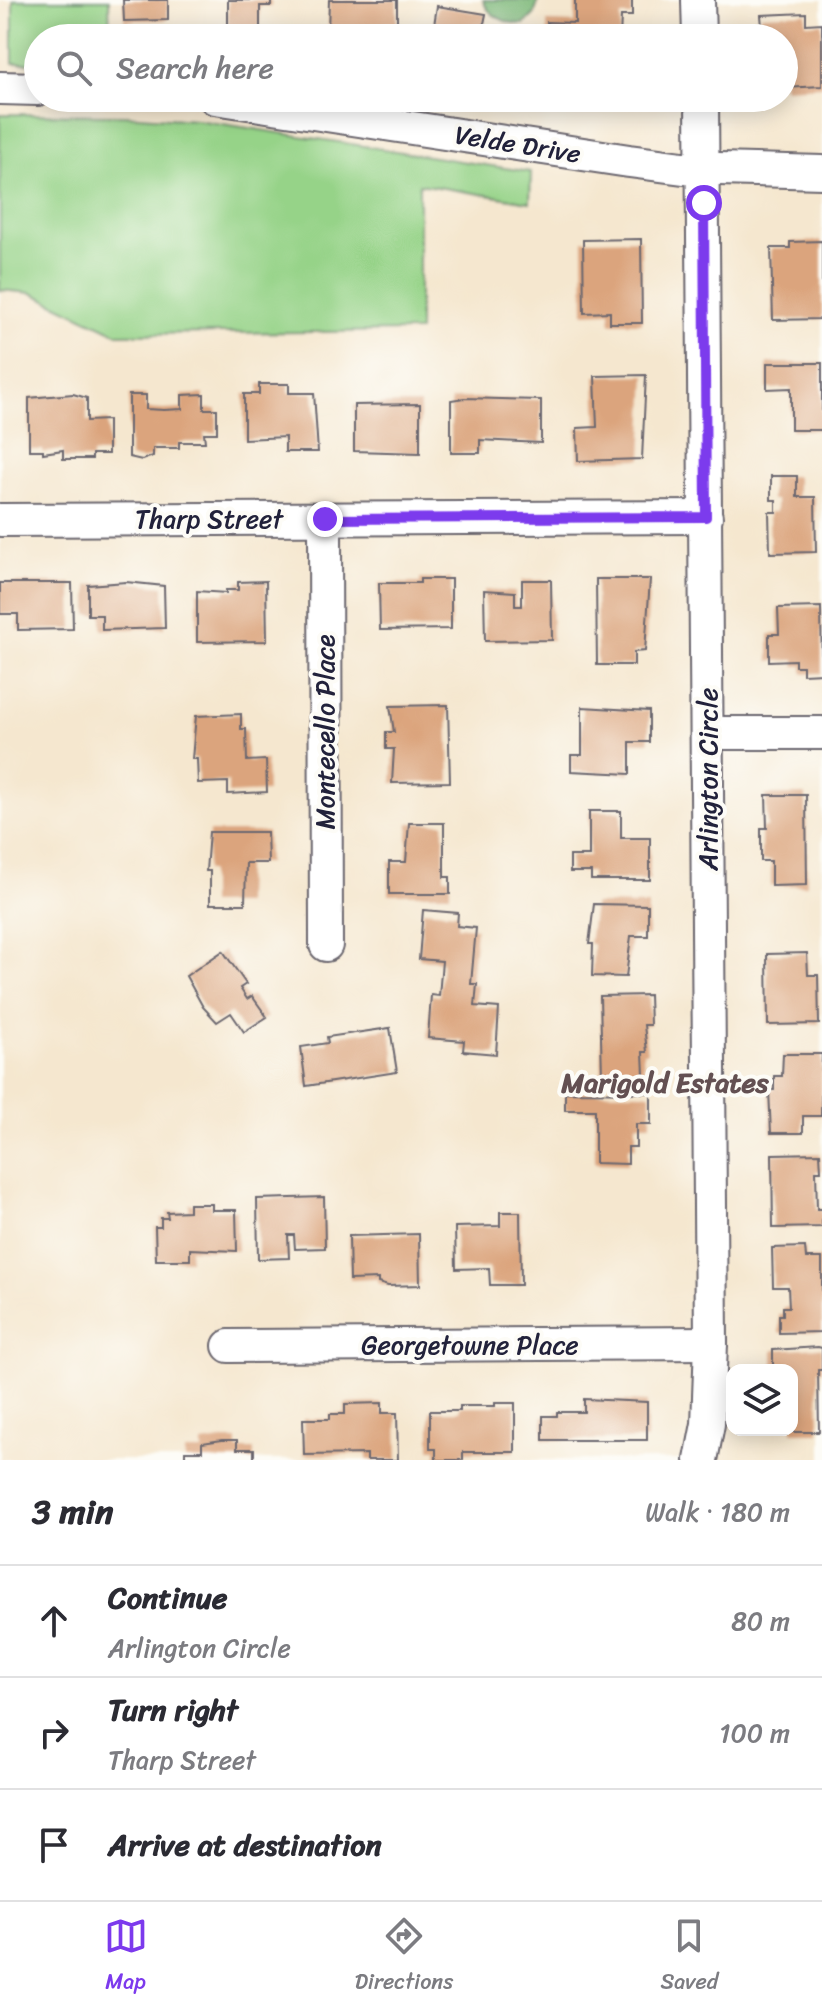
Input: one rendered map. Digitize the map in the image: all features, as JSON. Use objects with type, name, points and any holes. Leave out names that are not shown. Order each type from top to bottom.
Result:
[{"type":"street","points":[[698,0],[699,24]]},
{"type":"street","points":[[0,88],[24,89]]},
{"type":"street","name":"Velde Drive","points":[[305,112],[562,152],[704,169],[822,172]]},
{"type":"street","name":"Arlington Circle","points":[[701,1460],[708,1424],[711,1343],[702,112]]},
{"type":"street","name":"Tharp Street","points":[[0,520],[706,517]]},
{"type":"street","name":"Montecello Place","points":[[325,519],[326,945]]},
{"type":"street","points":[[707,733],[822,733]]},
{"type":"street","name":"Georgetowne Place","points":[[229,1346],[711,1343]]},
{"type":"green space","points":[[13,0],[109,0],[110,24],[24,24],[24,63],[13,63]]},
{"type":"green space","points":[[483,0],[539,0],[534,15],[524,24],[499,18],[489,11]]},
{"type":"green space","points":[[0,114],[125,115],[197,120],[531,172],[530,202],[419,184],[419,331],[118,334],[32,293],[0,290]]},
{"type":"building","points":[[123,0],[168,0],[168,20],[124,21]]},
{"type":"building","points":[[228,0],[271,0],[271,6],[260,6],[260,24],[228,24]]},
{"type":"building","points":[[329,0],[397,0],[397,24],[328,24]]},
{"type":"building","points":[[575,0],[632,0],[632,16],[621,16],[621,24],[547,24],[547,22],[575,23]]},
{"type":"building","points":[[437,6],[486,14],[484,24],[434,24]]},
{"type":"building","points":[[806,13],[806,24],[822,23],[822,86],[798,87],[798,24],[762,24],[761,15]]},
{"type":"building","points":[[641,239],[642,323],[610,323],[610,312],[584,313],[583,240]]},
{"type":"building","points":[[822,241],[822,319],[773,320],[771,248],[790,248],[790,242]]},
{"type":"building","points":[[767,363],[822,363],[822,430],[791,430],[791,388],[767,389]]},
{"type":"building","points":[[646,375],[642,459],[578,461],[577,428],[597,427],[595,376]]},
{"type":"building","points":[[259,384],[289,384],[289,393],[314,393],[318,452],[285,452],[285,437],[244,439],[244,394],[259,394]]},
{"type":"building","points":[[73,394],[87,398],[87,421],[108,420],[108,454],[92,454],[92,459],[63,459],[63,450],[43,453],[43,450],[29,450],[29,398]]},
{"type":"building","points":[[204,394],[204,409],[217,409],[217,433],[204,433],[205,442],[179,442],[179,448],[153,448],[153,456],[142,460],[129,457],[129,395],[146,395],[146,409],[164,410],[182,409],[182,395]]},
{"type":"building","points":[[451,400],[541,400],[541,443],[480,440],[480,453],[451,453]]},
{"type":"building","points":[[420,404],[420,453],[354,451],[354,405]]},
{"type":"building","points":[[771,476],[797,476],[797,497],[815,497],[816,552],[770,553],[769,512],[776,512],[776,500],[771,500]]},
{"type":"building","points":[[420,579],[451,579],[451,629],[380,630],[379,583],[420,583]]},
{"type":"building","points":[[596,579],[650,579],[645,651],[634,652],[634,665],[597,665]]},
{"type":"building","points":[[522,580],[551,580],[552,640],[485,641],[484,590],[515,592],[515,606],[522,606]]},
{"type":"building","points":[[266,581],[267,641],[197,642],[197,591],[226,593],[226,590],[238,590],[238,582]]},
{"type":"building","points":[[126,582],[164,586],[165,628],[102,630],[102,615],[88,615],[88,585]]},
{"type":"building","points":[[0,583],[72,583],[73,629],[18,630],[18,614],[0,614]]},
{"type":"building","points":[[821,607],[822,673],[803,674],[803,666],[795,666],[795,660],[769,661],[769,634],[779,634],[778,608]]},
{"type":"building","points":[[448,705],[450,782],[392,783],[394,749],[386,749],[386,732],[394,732],[390,706]]},
{"type":"building","points":[[582,707],[649,711],[649,742],[630,742],[630,774],[571,771],[571,755],[582,755]]},
{"type":"building","points":[[241,714],[241,729],[246,729],[247,761],[266,760],[267,792],[228,794],[228,782],[198,783],[197,759],[192,759],[196,716]]},
{"type":"building","points":[[766,795],[806,795],[807,885],[771,886],[771,861],[761,861],[761,828],[767,828]]},
{"type":"building","points":[[589,811],[621,811],[621,838],[650,838],[650,880],[591,880],[591,872],[570,872],[570,856],[589,856]]},
{"type":"building","points":[[409,823],[444,823],[444,877],[450,877],[450,894],[389,894],[389,862],[406,862]]},
{"type":"building","points":[[209,832],[267,832],[268,863],[246,863],[245,904],[210,904],[210,871],[206,871]]},
{"type":"building","points":[[594,904],[648,905],[648,936],[631,936],[626,977],[592,976],[593,944],[589,944]]},
{"type":"building","points":[[423,910],[458,913],[457,926],[476,928],[471,984],[477,984],[475,1006],[499,1008],[496,1054],[463,1051],[464,1041],[428,1038],[431,995],[439,996],[442,961],[419,959]]},
{"type":"building","points":[[223,951],[246,984],[240,988],[247,999],[252,996],[267,1017],[244,1032],[231,1013],[217,1022],[203,1007],[186,976]]},
{"type":"building","points":[[807,953],[808,975],[818,975],[819,1024],[768,1025],[767,954]]},
{"type":"building","points":[[649,995],[650,1025],[644,1025],[647,1052],[643,1052],[644,1075],[602,1076],[600,996]]},
{"type":"building","points":[[390,1028],[397,1072],[306,1086],[301,1047],[328,1043],[327,1037]]},
{"type":"building","points":[[783,1054],[822,1054],[821,1116],[803,1116],[803,1133],[771,1133],[769,1090],[774,1090],[774,1076],[782,1076]]},
{"type":"building","points":[[565,1092],[651,1093],[651,1124],[636,1124],[636,1147],[628,1147],[628,1164],[595,1163],[595,1110],[565,1110]]},
{"type":"building","points":[[820,1153],[821,1171],[816,1171],[817,1209],[822,1209],[822,1227],[773,1228],[772,1154]]},
{"type":"building","points":[[324,1197],[325,1248],[295,1249],[294,1235],[288,1235],[289,1258],[258,1259],[257,1199]]},
{"type":"building","points":[[189,1204],[212,1204],[212,1210],[236,1210],[237,1251],[190,1249],[190,1260],[156,1260],[155,1227],[161,1227],[161,1218],[168,1218],[167,1212],[189,1211]]},
{"type":"building","points":[[500,1212],[520,1212],[521,1285],[490,1285],[489,1268],[456,1269],[455,1227],[500,1226]]},
{"type":"building","points":[[419,1234],[420,1285],[388,1286],[378,1283],[378,1279],[350,1280],[349,1236]]},
{"type":"building","points":[[805,1247],[806,1258],[822,1258],[822,1332],[779,1333],[779,1315],[783,1315],[783,1307],[789,1307],[788,1287],[773,1287],[772,1248]]},
{"type":"building","points":[[822,1348],[822,1370],[818,1370],[819,1432],[798,1432],[798,1364],[773,1364],[773,1350]]},
{"type":"building","points":[[584,1399],[647,1402],[647,1440],[543,1440],[543,1416],[557,1416],[557,1412],[584,1412]]},
{"type":"building","points":[[382,1403],[382,1413],[397,1413],[398,1460],[367,1460],[367,1454],[304,1455],[303,1419],[330,1419],[330,1414],[345,1414],[345,1404]]},
{"type":"building","points":[[495,1403],[515,1403],[515,1452],[463,1452],[463,1460],[436,1460],[436,1449],[430,1449],[430,1411],[460,1411],[460,1406],[495,1406]]},
{"type":"building","points":[[237,1440],[237,1449],[254,1449],[254,1460],[185,1460],[185,1451],[202,1451],[202,1443]]},
{"type":"district","name":"Marigold Estates","points":[[665,1082]]},
{"type":"route","points":[[325,519],[706,517],[704,203]]}]
